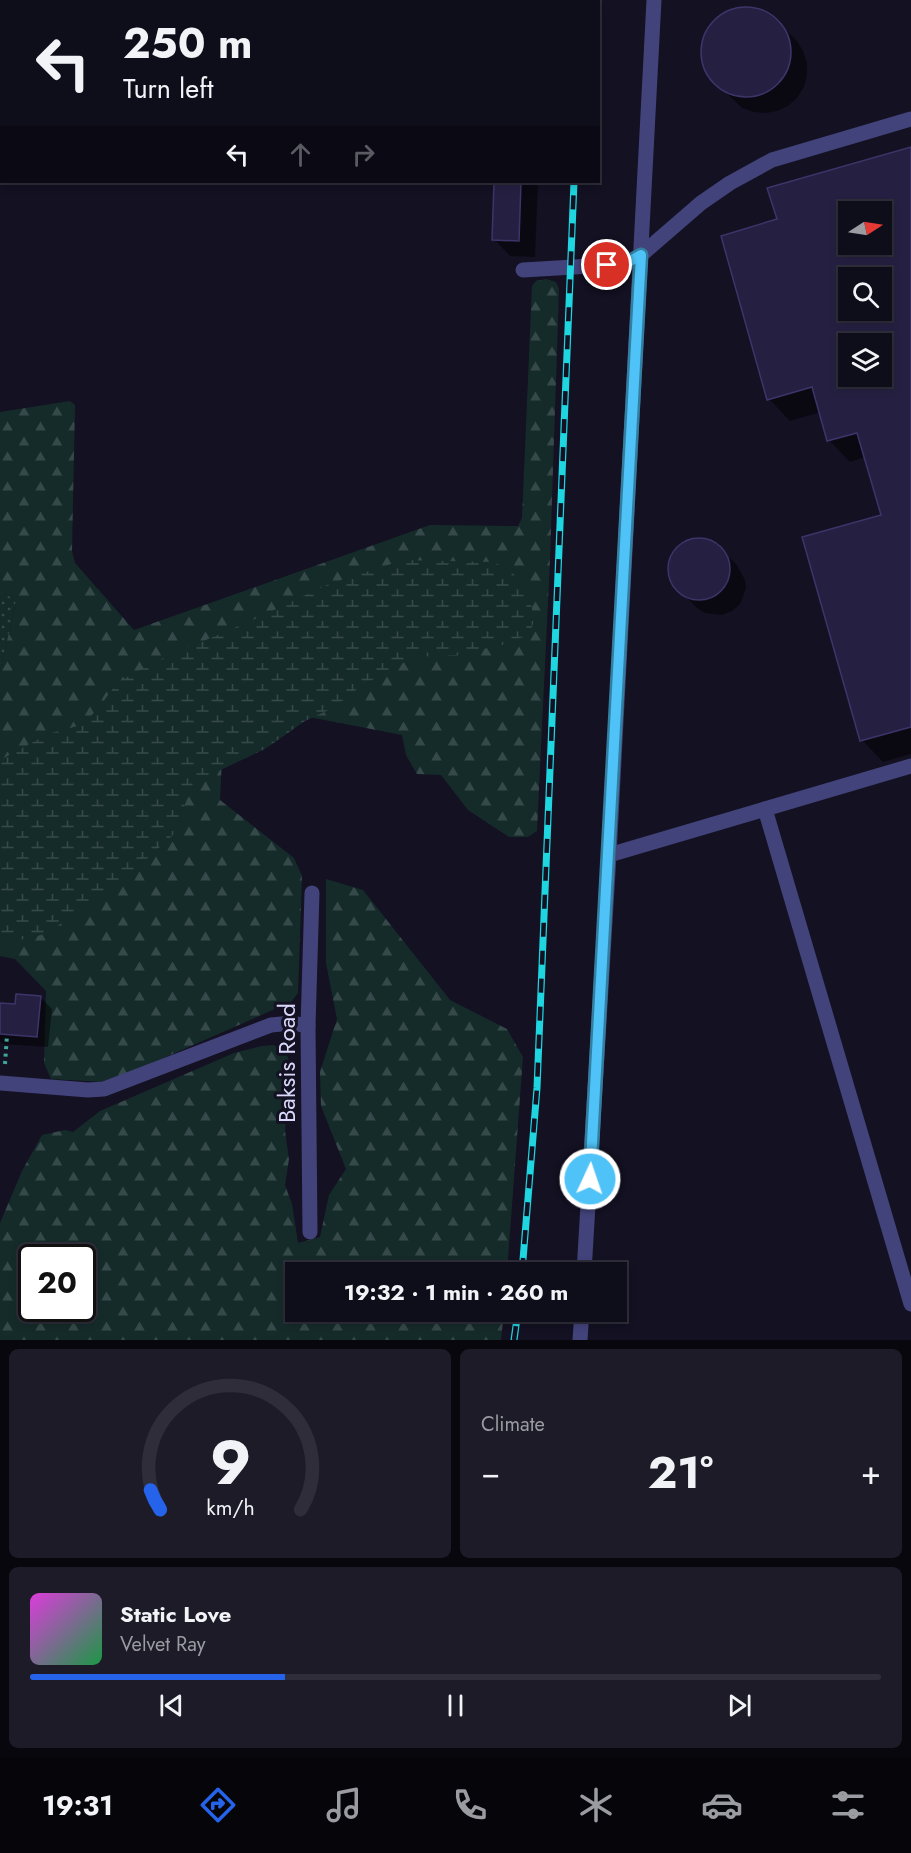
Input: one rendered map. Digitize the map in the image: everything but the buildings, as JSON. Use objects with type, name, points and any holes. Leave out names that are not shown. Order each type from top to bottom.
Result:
[{"type":"street","points":[[585,1262],[609,855],[654,0]]},
{"type":"street","points":[[523,270],[625,264],[641,255],[701,203],[730,183],[771,160],[911,119]]},
{"type":"street","points":[[609,855],[911,766]]},
{"type":"street","points":[[765,809],[911,1304]]},
{"type":"street","name":"Baksis Road","points":[[310,1232],[308,1026],[312,893]]},
{"type":"street","points":[[1,1083],[87,1090],[104,1089],[271,1024],[292,1023],[308,1026]]},
{"type":"street","points":[[580,1340],[581,1322]]},
{"type":"path","points":[[1,1083],[8,1035]]},
{"type":"green space","points":[[546,279],[556,282],[559,289],[550,560],[537,831],[528,837],[509,837],[468,810],[441,775],[417,774],[406,755],[402,735],[273,710],[223,736],[220,800],[294,858],[302,876],[298,993],[291,1002],[118,1078],[103,1082],[51,1079],[44,1063],[46,991],[15,959],[0,956],[0,672],[16,601],[0,590],[0,412],[70,401],[75,405],[72,551],[75,563],[134,630],[430,525],[518,526],[522,518],[532,286],[536,281]]},
{"type":"green space","points":[[403,560],[493,562],[511,570],[530,598],[534,620],[530,634],[506,644],[456,655],[414,657],[361,686],[333,708],[305,721],[265,749],[193,783],[174,834],[130,874],[94,896],[69,919],[41,935],[0,945],[0,760],[48,734],[81,725],[96,711],[118,682],[159,660],[329,584]]},
{"type":"green space","points":[[0,590],[16,601],[0,672]]},
{"type":"green space","points":[[326,879],[363,890],[450,1000],[507,1029],[523,1057],[508,1262],[285,1262],[285,1322],[503,1322],[501,1340],[0,1340],[0,1223],[22,1171],[42,1135],[65,1130],[73,1132],[100,1111],[234,1053],[273,1045],[287,1055],[291,1068],[285,1131],[289,1159],[285,1185],[292,1204],[298,1243],[320,1237],[329,1195],[346,1169],[321,1106],[320,1072],[337,1019],[326,963]]},
{"type":"railway","points":[[523,1262],[537,1088],[574,183]]},
{"type":"railway","points":[[514,1340],[516,1322]]},
{"type":"route","points":[[590,1179],[641,255],[625,264],[607,265]]}]
